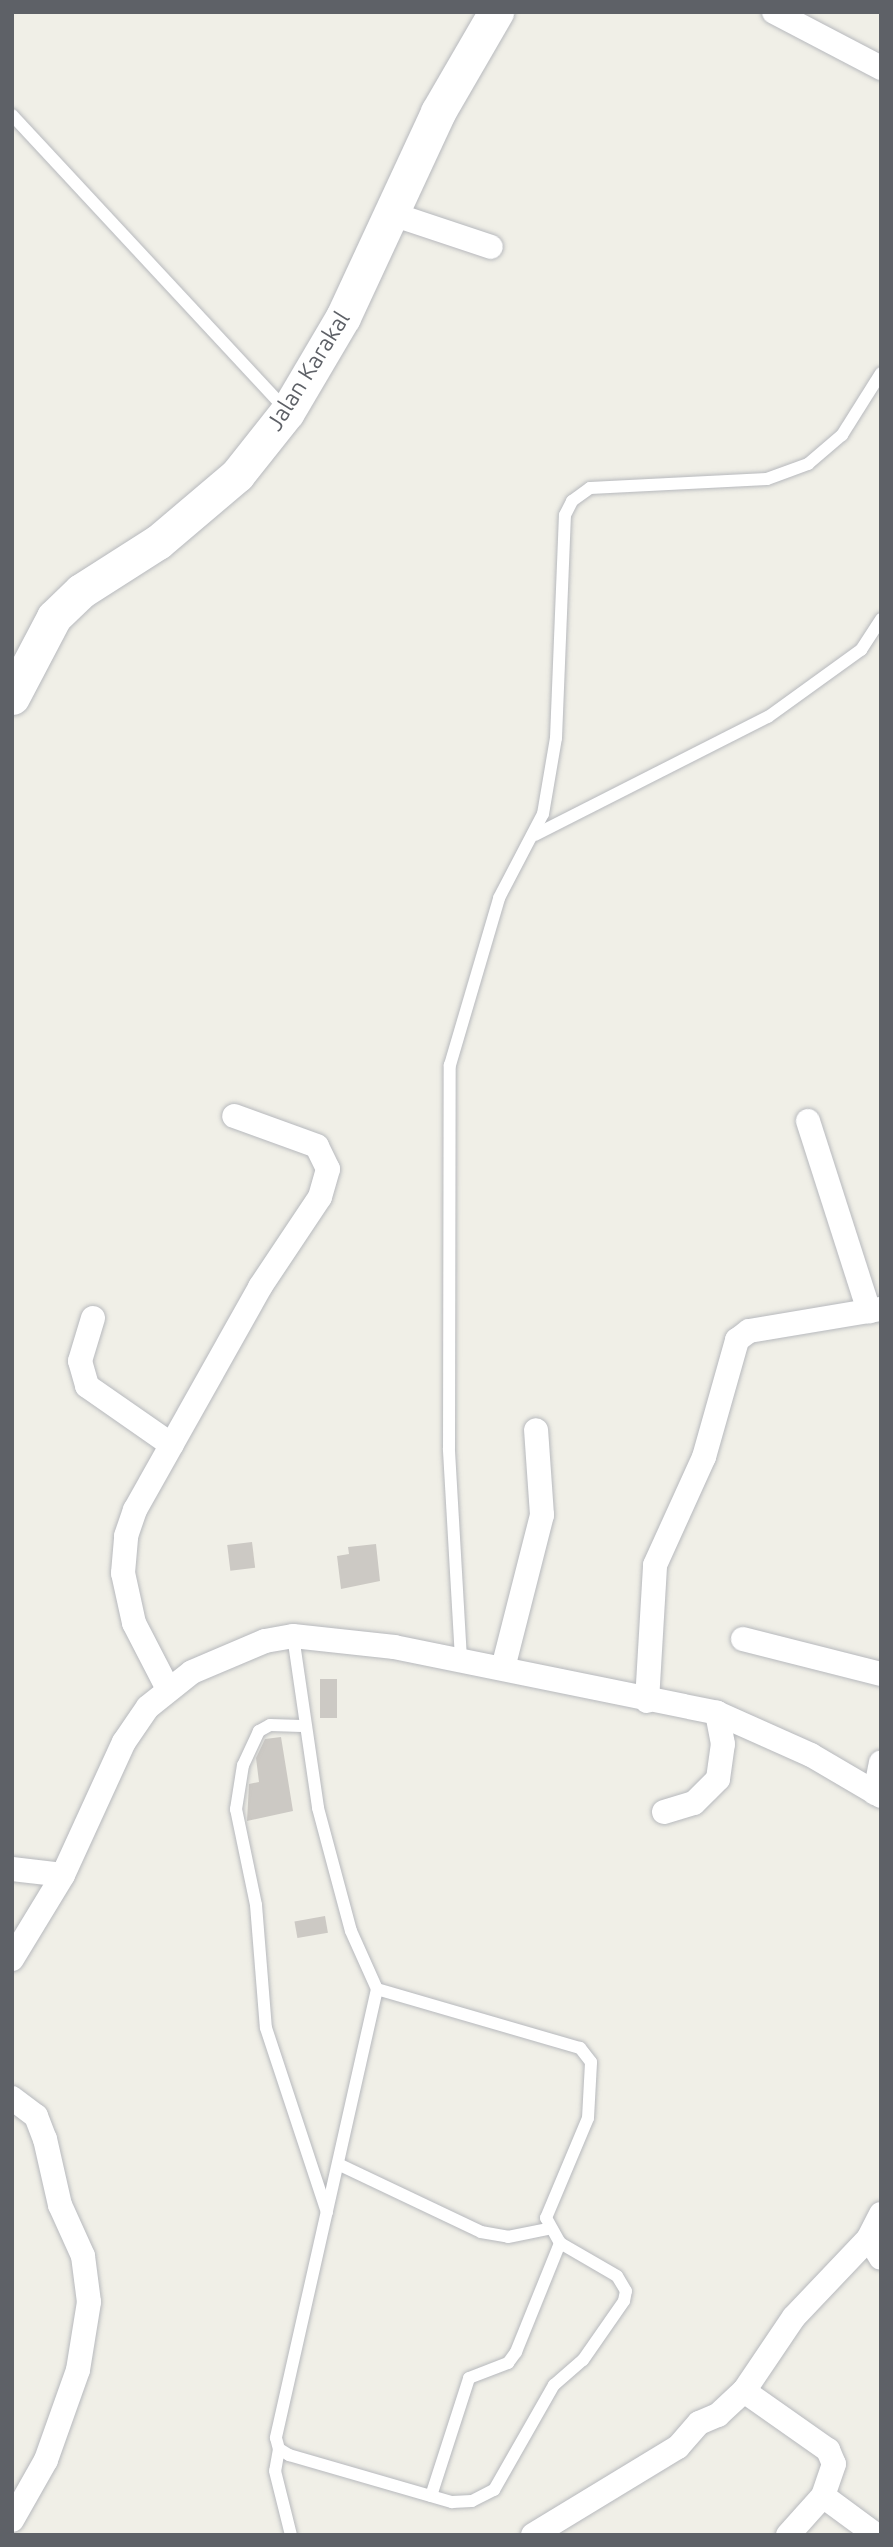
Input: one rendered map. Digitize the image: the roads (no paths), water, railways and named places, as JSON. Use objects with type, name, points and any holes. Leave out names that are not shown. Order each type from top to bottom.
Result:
[{"type":"main road","name":"Jalan Karakal","points":[[12,697],[54,617],[81,591],[158,542],[237,475],[288,412],[343,317],[438,112],[496,12]]},
{"type":"street","points":[[774,12],[881,68]]},
{"type":"street","points":[[392,215],[491,247]]},
{"type":"street","points":[[168,1689],[134,1623],[122,1556],[135,1510],[260,1287],[320,1198],[328,1168],[317,1146],[234,1116]]},
{"type":"street","points":[[647,1701],[655,1565],[704,1457],[737,1340],[748,1331],[875,1310],[808,1121]]},
{"type":"street","points":[[93,1318],[80,1361],[87,1386],[172,1445]]},
{"type":"street","points":[[503,1668],[542,1515],[536,1430]]},
{"type":"street","points":[[12,1959],[63,1875],[124,1742],[168,1689],[244,1646],[293,1636],[461,1658],[647,1701],[717,1713],[811,1755],[878,1794],[881,1763]]},
{"type":"street","points":[[743,1639],[881,1674]]},
{"type":"street","points":[[664,1812],[694,1803],[718,1779],[723,1744],[717,1713]]},
{"type":"street","points":[[12,1869],[63,1875]]},
{"type":"street","points":[[12,2098],[36,2116],[45,2139],[60,2205],[83,2256],[89,2302],[78,2370],[46,2460],[12,2520]]},
{"type":"street","points":[[533,2535],[678,2447],[699,2423],[744,2391],[794,2317],[875,2248],[881,2214]]},
{"type":"street","points":[[744,2391],[828,2450],[834,2464],[824,2496],[788,2535]]},
{"type":"street","points":[[824,2496],[876,2535]]},
{"type":"lane","points":[[12,115],[288,412]]},
{"type":"lane","points":[[461,1658],[449,1448],[450,1066],[499,898],[535,835],[556,738],[565,515],[572,501],[590,488],[767,479],[808,464],[842,435],[881,373]]},
{"type":"lane","points":[[535,835],[768,716],[861,650],[881,619]]},
{"type":"lane","points":[[291,2535],[275,2471],[279,2449],[276,2438],[377,1989],[336,1881],[302,1726],[293,1636]]},
{"type":"lane","points":[[302,1726],[270,1725],[259,1731],[243,1765],[236,1809],[256,1905],[266,2028],[327,2212]]},
{"type":"lane","points":[[279,2449],[431,2496],[472,2501],[494,2490],[554,2385],[583,2360],[624,2301],[626,2291],[617,2276],[560,2243],[548,2229],[550,2205],[578,2151],[588,2118],[593,2091],[588,2055],[377,1989]]},
{"type":"lane","points":[[338,2164],[481,2232],[508,2237],[548,2229]]},
{"type":"lane","points":[[431,2496],[469,2378],[508,2363],[516,2352],[560,2243]]}]
